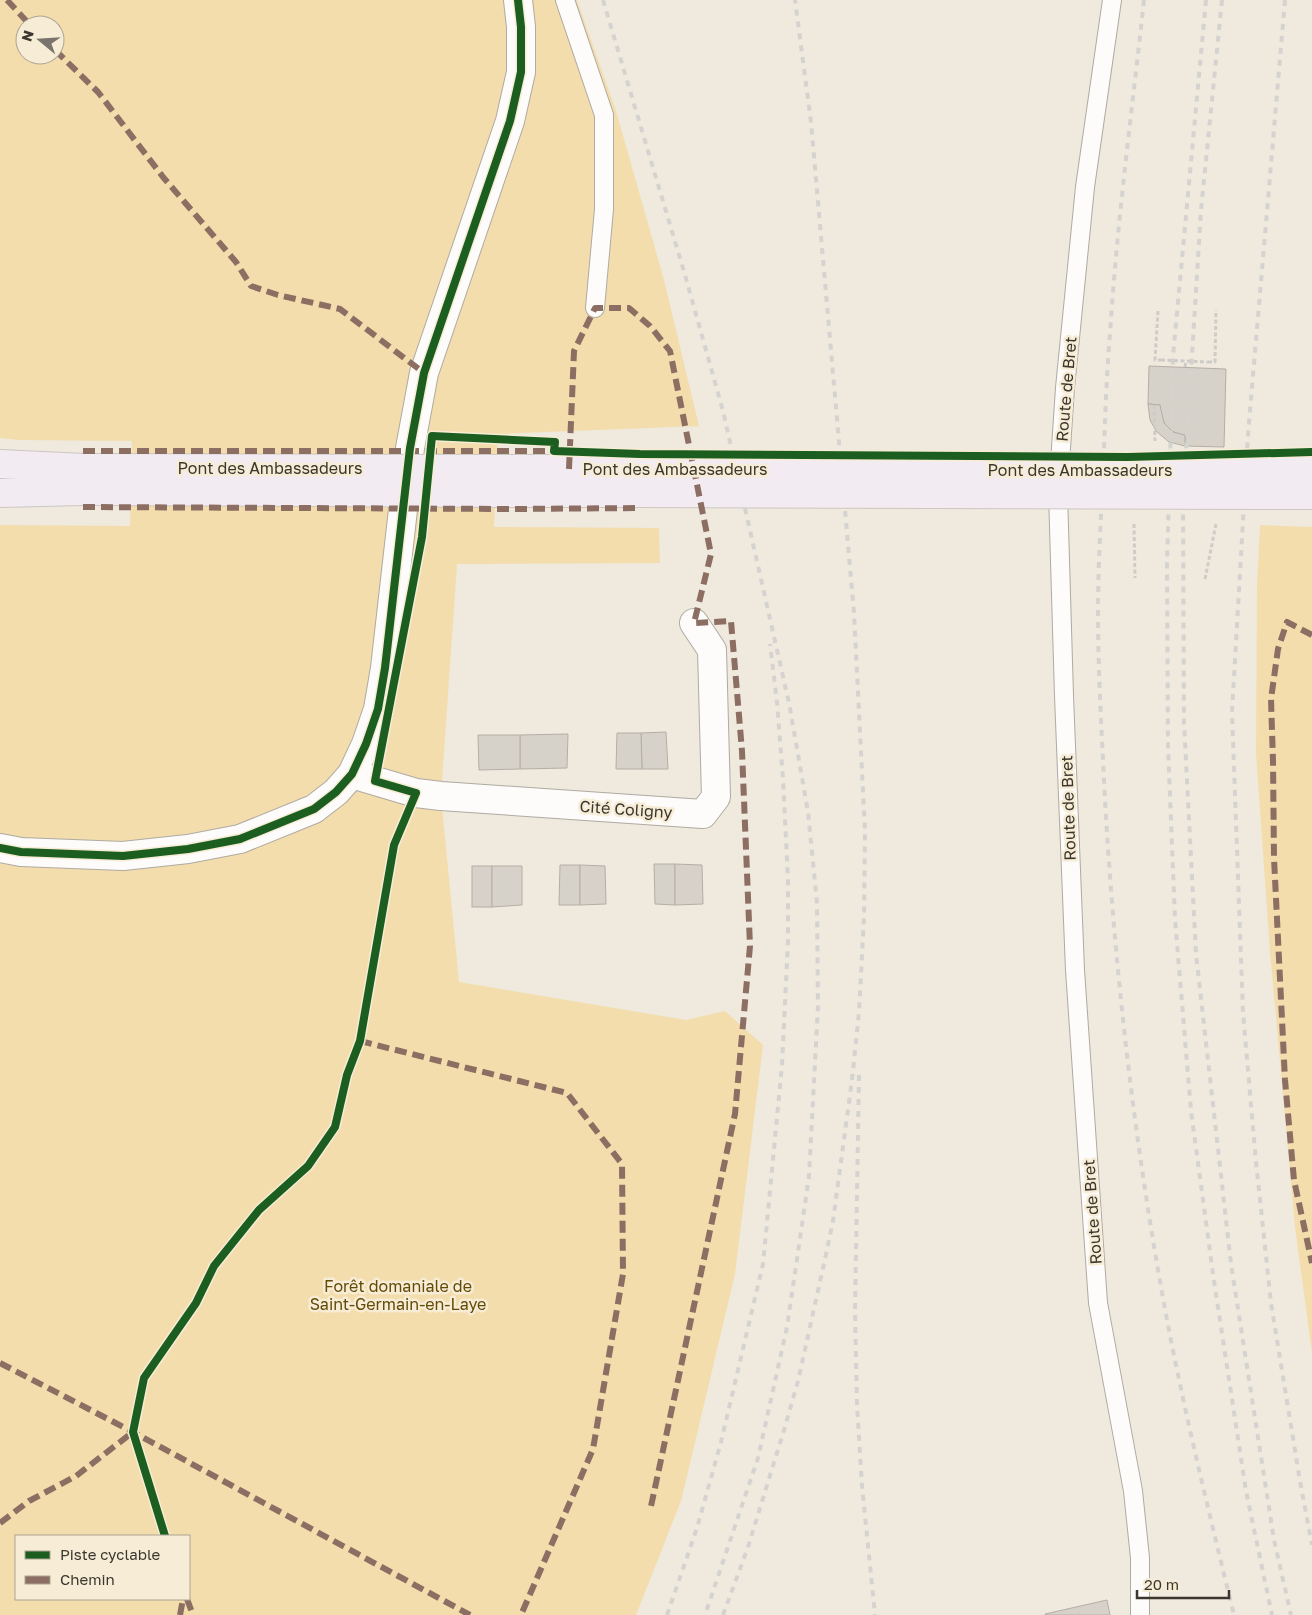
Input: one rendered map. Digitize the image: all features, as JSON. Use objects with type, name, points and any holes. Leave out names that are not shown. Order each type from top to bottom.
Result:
[{"type":"main road","points":[[0,464],[84,480]]},
{"type":"main road","points":[[1265,483],[1312,469]]},
{"type":"main road","points":[[0,493],[84,480]]},
{"type":"main road","name":"Pont des Ambassadeurs","points":[[84,480],[1265,483]]},
{"type":"main road","points":[[1265,483],[1312,495]]},
{"type":"street","points":[[0,848],[22,852],[123,856],[188,849],[240,839],[314,809],[336,792],[352,774],[366,744],[380,701],[410,448],[424,372],[512,111],[521,72],[521,27],[518,0]]},
{"type":"street","name":"Cité Coligny","points":[[352,774],[416,793],[441,796],[702,814],[716,798],[712,650],[694,623]]},
{"type":"lane","points":[[564,0],[604,115],[604,209],[596,308]]},
{"type":"lane","name":"Route de Bret","points":[[1112,0],[1085,187],[1065,388],[1058,493],[1075,970],[1098,1303],[1133,1491],[1140,1558],[1140,1615]]},
{"type":"path","points":[[1158,311],[1155,360],[1215,362],[1216,310]]},
{"type":"path","points":[[1185,367],[1186,361]]},
{"type":"path","points":[[1154,405],[1156,448]]},
{"type":"green space","name":"Forêt domaniale de Saint-Germain-en-Laye","points":[[0,0],[577,0],[616,111],[664,280],[699,426],[498,434],[494,527],[659,528],[660,563],[457,564],[441,796],[459,982],[686,1020],[725,1011],[763,1045],[735,1274],[681,1501],[636,1615],[0,1615],[0,525],[130,526],[132,441],[18,440],[0,438]]},
{"type":"green space","points":[[1260,525],[1312,527],[1312,1353],[1295,1227],[1270,951],[1256,753],[1257,587]]},
{"type":"building","points":[[1149,366],[1226,369],[1224,447],[1185,446],[1185,435],[1178,434],[1167,428],[1161,416],[1160,405],[1148,404]]},
{"type":"building","points":[[1148,404],[1160,405],[1164,423],[1173,432],[1185,435],[1185,446],[1169,442],[1156,431],[1150,420]]},
{"type":"building","points":[[666,732],[668,769],[642,769],[641,733]]},
{"type":"building","points":[[617,733],[641,733],[642,769],[616,769]]},
{"type":"building","points":[[568,734],[567,768],[520,769],[520,735]]},
{"type":"building","points":[[478,735],[520,735],[520,769],[479,770]]},
{"type":"building","points":[[654,864],[675,864],[675,905],[655,904]]},
{"type":"building","points":[[675,864],[702,865],[703,904],[675,905]]},
{"type":"building","points":[[560,865],[580,865],[580,905],[559,905]]},
{"type":"building","points":[[580,865],[605,866],[606,904],[580,905]]},
{"type":"building","points":[[472,866],[492,866],[492,907],[472,907]]},
{"type":"building","points":[[492,866],[522,866],[522,905],[492,907]]},
{"type":"building","points":[[1107,1600],[1110,1615],[1045,1615],[1045,1614]]},
{"type":"railway","points":[[603,0],[685,275],[723,411],[789,703],[808,812],[817,903],[818,1006],[809,1176],[787,1327],[758,1458],[705,1615]]},
{"type":"railway","points":[[723,1615],[748,1547],[798,1381],[833,1221],[859,1012],[864,917],[865,831],[854,613],[811,122],[795,0]]},
{"type":"railway","points":[[1144,0],[1117,250],[1107,386],[1098,612],[1099,683],[1105,800],[1114,931],[1145,1191],[1174,1357],[1234,1615]]},
{"type":"railway","points":[[1206,0],[1173,356],[1167,564],[1168,746],[1175,919],[1191,1111],[1214,1281],[1246,1491],[1272,1615]]},
{"type":"railway","points":[[1222,0],[1201,210],[1183,501],[1184,723],[1196,954],[1231,1264],[1274,1540],[1291,1615]]},
{"type":"railway","points":[[1285,0],[1248,434],[1232,712],[1243,1013],[1256,1162],[1271,1303],[1312,1545]]},
{"type":"railway","points":[[667,1615],[697,1528],[721,1442],[763,1264],[782,1065],[788,941],[788,880],[783,779],[770,644]]},
{"type":"railway","points":[[859,1075],[855,1311],[857,1405],[862,1486],[875,1615]]},
{"type":"marked path","points":[[7,0],[21,15]]},
{"type":"marked path","points":[[65,60],[98,92],[163,177],[236,262],[251,286],[278,295],[340,309],[424,373]]},
{"type":"marked path","points":[[569,469],[574,351],[595,308],[629,308],[650,326],[670,351],[711,554],[694,623],[731,621],[742,751],[750,946],[735,1114],[650,1511]]},
{"type":"marked path","points":[[83,451],[558,451]]},
{"type":"marked path","points":[[83,507],[641,508]]},
{"type":"marked path","points":[[1312,635],[1287,622],[1278,649],[1271,699],[1274,858],[1285,1080],[1294,1180],[1312,1263]]},
{"type":"marked path","points":[[360,1041],[567,1093],[622,1164],[623,1274],[593,1449],[521,1615]]},
{"type":"marked path","points":[[0,1363],[133,1432],[470,1615]]},
{"type":"marked path","points":[[0,1523],[29,1501],[76,1476],[133,1432]]},
{"type":"marked path","points":[[180,1615],[183,1600]]},
{"type":"marked path","points":[[187,1600],[193,1615]]},
{"type":"cycle path","points":[[0,848],[21,852],[123,856],[188,849],[240,839],[314,809],[336,792],[352,774],[366,744],[378,709],[385,668],[410,448],[424,373],[510,121],[521,72],[521,27],[518,0]]},
{"type":"cycle path","points":[[165,1535],[133,1432],[144,1378],[196,1303],[214,1266],[259,1210],[308,1166],[335,1127],[347,1075],[360,1041],[394,845],[416,793],[375,781],[422,537],[432,436],[555,442],[554,451],[640,454],[1128,457],[1312,452]]}]
